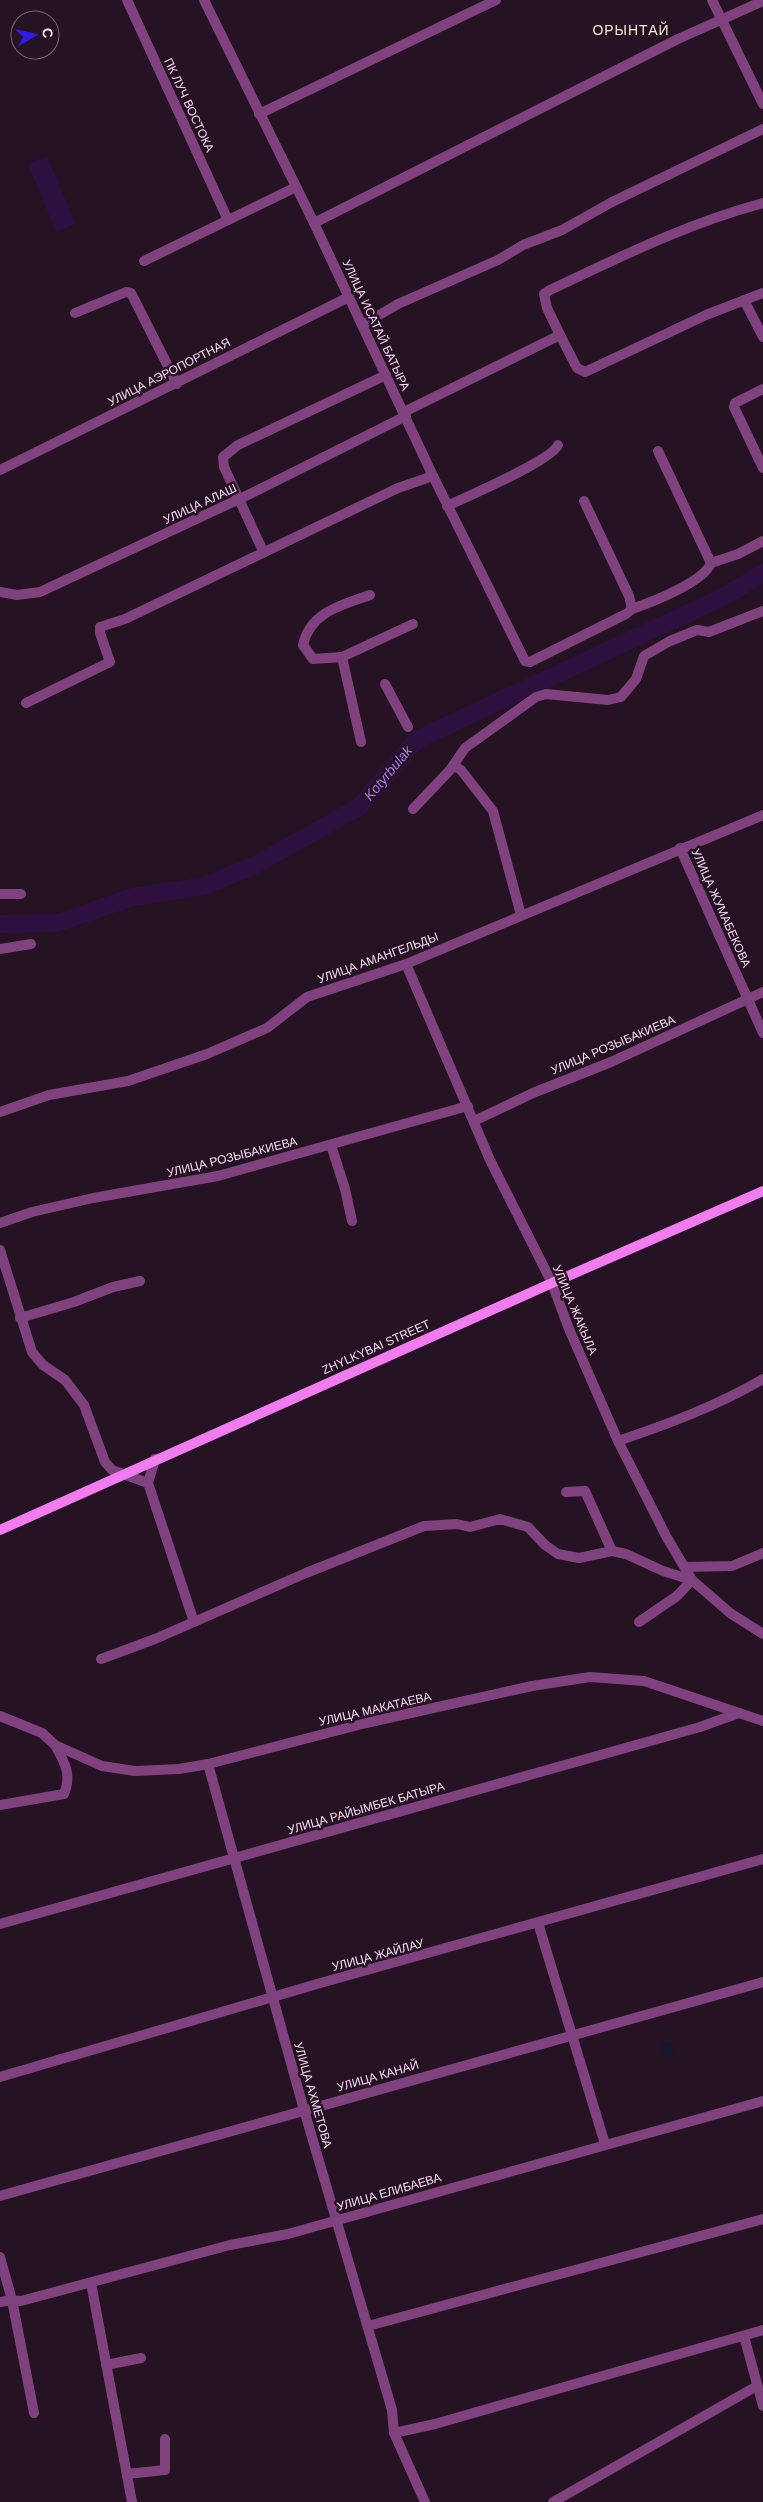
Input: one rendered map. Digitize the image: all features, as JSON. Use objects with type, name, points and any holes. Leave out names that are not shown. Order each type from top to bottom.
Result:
[{"type":"street","name":"ПК ЛУЧ ВОСТОКА","points":[[127,0],[228,220]]},
{"type":"street","name":"УЛИЦА ИСАТАЙ БАТЫРА","points":[[204,0],[314,223],[447,506],[525,661],[530,662],[569,644],[632,609]]},
{"type":"street","points":[[259,114],[496,0]]},
{"type":"street","points":[[712,0],[763,104]]},
{"type":"street","points":[[314,223],[721,20],[763,1]]},
{"type":"street","points":[[362,325],[398,304],[480,268],[523,245],[562,230],[612,202],[763,129]]},
{"type":"street","points":[[144,261],[296,187]]},
{"type":"street","points":[[763,203],[736,210],[654,240],[544,294],[546,308],[577,368],[585,372],[698,318],[763,293]]},
{"type":"street","points":[[75,313],[126,292],[131,293],[177,384]]},
{"type":"street","name":"УЛИЦА АЭРОПОРТНАЯ","points":[[0,470],[177,384],[256,341],[349,297]]},
{"type":"street","points":[[744,300],[763,337]]},
{"type":"street","name":"УЛИЦА АЛАШ","points":[[0,592],[17,596],[40,592],[239,499],[560,335]]},
{"type":"street","points":[[263,552],[224,467],[223,457],[230,450],[386,375]]},
{"type":"street","points":[[763,388],[735,403],[734,407],[763,468]]},
{"type":"street","points":[[447,506],[524,469],[555,451],[558,445]]},
{"type":"street","points":[[584,501],[629,596],[632,609],[686,584],[708,570],[711,562],[658,451]]},
{"type":"street","points":[[26,703],[110,662],[100,633],[100,627],[125,619],[398,488],[433,476]]},
{"type":"street","points":[[711,562],[738,554],[763,541]]},
{"type":"street","points":[[370,595],[320,616],[306,631],[303,645],[313,659],[342,656],[413,624]]},
{"type":"street","points":[[414,809],[454,766],[465,748],[536,697],[546,694],[608,700],[621,697],[636,679],[644,656],[670,641],[697,630],[709,632],[763,611]]},
{"type":"street","points":[[342,656],[361,742]]},
{"type":"street","points":[[385,684],[408,727]]},
{"type":"street","points":[[454,766],[461,770],[493,811],[521,916]]},
{"type":"street","name":"УЛИЦА АМАНГЕЛЬДЫ","points":[[0,1112],[49,1096],[128,1081],[207,1054],[267,1028],[307,997],[406,964],[680,848],[763,815]]},
{"type":"street","name":"УЛИЦА ЖУМАБЕКОВА","points":[[680,848],[749,998],[763,1033]]},
{"type":"street","points":[[0,894],[21,894]]},
{"type":"street","points":[[0,949],[31,944]]},
{"type":"street","name":"УЛИЦА ЖАКЫЛА","points":[[406,964],[490,1160],[552,1283],[569,1329],[618,1441],[666,1536],[692,1580],[730,1613],[763,1634]]},
{"type":"street","name":"УЛИЦА РОЗЫБАКИЕВА","points":[[474,1121],[533,1093],[610,1062],[763,992]]},
{"type":"street","name":"УЛИЦА РОЗЫБАКИЕВА","points":[[0,1223],[32,1212],[93,1198],[218,1176],[444,1111],[468,1106]]},
{"type":"street","points":[[331,1145],[352,1221]]},
{"type":"street","name":"ZHYLKYBAI STREET","points":[[0,1530],[552,1283],[763,1191]]},
{"type":"street","points":[[0,1250],[32,1352],[43,1365],[65,1380],[84,1405],[105,1462],[112,1470],[148,1483]]},
{"type":"street","points":[[20,1318],[74,1302],[113,1287],[140,1281]]},
{"type":"street","points":[[618,1441],[682,1418],[740,1393],[763,1379]]},
{"type":"street","points":[[156,1459],[148,1483],[194,1622]]},
{"type":"street","points":[[566,1492],[585,1491],[612,1551]]},
{"type":"street","points":[[101,1659],[424,1526],[457,1524],[470,1527],[500,1519],[528,1527],[545,1545],[558,1554],[579,1558],[612,1551],[626,1554],[663,1571],[692,1580],[677,1596],[639,1622]]},
{"type":"street","points":[[685,1566],[732,1566],[763,1553]]},
{"type":"street","name":"УЛИЦА МАКАТАЕВА","points":[[0,1716],[42,1733],[55,1746],[102,1766],[135,1771],[179,1769],[208,1764],[366,1723],[532,1686],[590,1677],[644,1681],[763,1721]]},
{"type":"street","name":"УЛИЦА РАЙЫМБЕК БАТЫРА","points":[[0,1924],[700,1728],[739,1713]]},
{"type":"street","points":[[0,1805],[64,1794],[69,1783],[65,1763],[55,1746]]},
{"type":"street","name":"УЛИЦА АХМЕТОВА","points":[[208,1764],[232,1860],[392,2410],[394,2432],[425,2502]]},
{"type":"street","name":"УЛИЦА ЖАЙЛАУ","points":[[0,2077],[763,1859]]},
{"type":"street","points":[[538,1923],[606,2144]]},
{"type":"street","name":"УЛИЦА КАНАЙ","points":[[0,2196],[572,2034],[763,1982]]},
{"type":"street","name":"УЛИЦА ЕЛИБАЕВА","points":[[0,2302],[15,2301],[91,2283],[230,2245],[288,2234],[763,2101]]},
{"type":"street","points":[[368,2326],[763,2219]]},
{"type":"street","points":[[0,2257],[15,2301],[34,2412]]},
{"type":"street","points":[[91,2283],[132,2502]]},
{"type":"street","points":[[394,2432],[435,2424],[763,2330]]},
{"type":"street","points":[[744,2336],[763,2406]]},
{"type":"street","points":[[106,2365],[141,2358]]},
{"type":"street","points":[[553,2502],[757,2386]]},
{"type":"street","points":[[127,2474],[165,2470],[165,2439]]},
{"type":"shaded area","points":[[47,156],[76,224],[56,232],[28,164]]},
{"type":"shaded area","points":[[664,2042],[670,2042],[674,2049],[670,2056],[664,2056],[660,2052],[660,2046]]},
{"type":"waterway","name":"Kotyrbulak","points":[[0,924],[57,923],[133,897],[205,886],[257,864],[359,807],[416,740],[723,597],[763,573]]},
{"type":"district","name":"ОРЫНТАЙ","points":[[631,30]]}]
